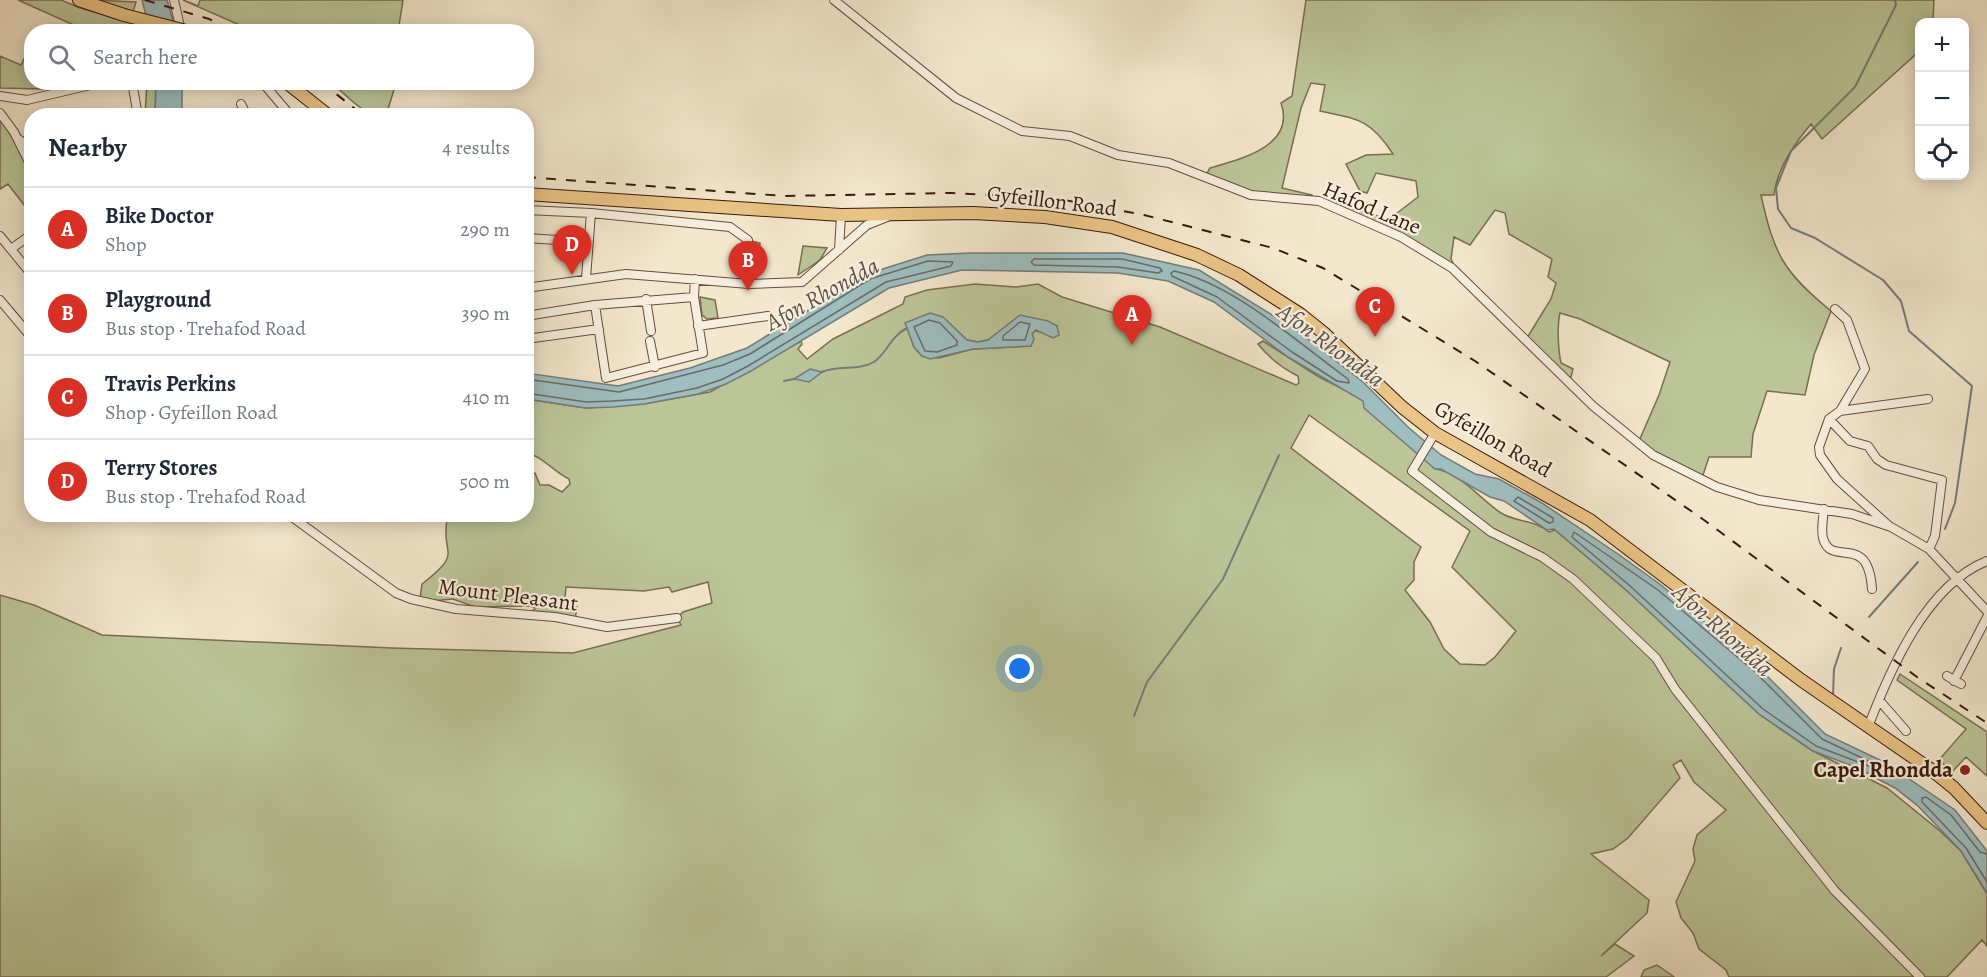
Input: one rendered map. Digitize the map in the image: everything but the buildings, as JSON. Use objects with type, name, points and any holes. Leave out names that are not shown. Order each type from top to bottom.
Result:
[{"type":"main road","points":[[78,0],[159,24]]},
{"type":"main road","points":[[296,90],[319,108]]},
{"type":"main road","name":"Gyfeillon Road","points":[[534,195],[842,215],[1002,214],[1080,221],[1142,235],[1197,255],[1239,276],[1300,314],[1325,334],[1432,437],[1590,520],[1801,680],[1940,777],[1987,823]]},
{"type":"street","points":[[174,0],[179,24]]},
{"type":"street","name":"Hafod Lane","points":[[834,0],[956,98],[1022,131],[1070,136],[1118,155],[1169,163],[1251,195],[1319,201],[1401,237],[1452,268],[1593,406],[1653,455],[1717,487],[1759,500],[1852,514],[1891,527],[1929,549],[1959,578],[1987,611]]},
{"type":"street","points":[[0,96],[27,100],[69,90]]},
{"type":"street","points":[[133,90],[137,108]]},
{"type":"street","points":[[269,90],[284,108]]},
{"type":"street","points":[[241,104],[243,108]]},
{"type":"street","points":[[0,113],[24,144]]},
{"type":"street","points":[[14,132],[24,152]]},
{"type":"street","points":[[534,210],[591,213],[730,227],[748,240],[746,256]]},
{"type":"street","points":[[586,278],[591,213]]},
{"type":"street","points":[[534,287],[626,274],[778,285],[802,282],[867,225],[896,214]]},
{"type":"street","points":[[838,250],[842,215]]},
{"type":"street","points":[[0,236],[24,265]]},
{"type":"street","points":[[534,239],[588,242]]},
{"type":"street","points":[[11,249],[24,240]]},
{"type":"street","points":[[595,304],[606,378],[655,367],[703,353],[694,297],[695,279]]},
{"type":"street","points":[[534,315],[595,304],[694,297]]},
{"type":"street","points":[[646,299],[651,332]]},
{"type":"street","points":[[0,300],[24,328]]},
{"type":"street","points":[[1835,309],[1847,320],[1865,369],[1840,411],[1828,419],[1819,447],[1820,455],[1837,479],[1891,527]]},
{"type":"street","points":[[698,326],[768,316]]},
{"type":"street","points":[[534,338],[598,329]]},
{"type":"street","points":[[650,341],[655,367]]},
{"type":"street","points":[[1840,411],[1928,399]]},
{"type":"street","points":[[1828,419],[1850,441],[1868,446],[1877,459],[1886,465],[1942,480],[1935,536],[1929,549]]},
{"type":"street","points":[[1432,437],[1412,471],[1491,532],[1542,557],[1573,579],[1656,658],[1675,689],[1835,891],[1920,977]]},
{"type":"street","points":[[1824,509],[1823,538],[1829,549],[1865,560],[1870,570],[1872,590]]},
{"type":"street","name":"Mount Pleasant","points":[[299,522],[396,593],[411,599],[456,609],[555,617],[607,627],[677,618]]},
{"type":"street","points":[[1868,727],[1878,700],[1918,625],[1959,578],[1987,561]]},
{"type":"street","points":[[1954,680],[1987,617]]},
{"type":"street","points":[[1878,700],[1906,731]]},
{"type":"green space","points":[[18,0],[61,0],[80,8],[136,24],[71,24]]},
{"type":"green space","points":[[93,0],[136,2],[133,12]]},
{"type":"green space","points":[[183,0],[198,6],[200,0],[403,0],[399,24],[237,24]]},
{"type":"green space","points":[[1306,0],[1934,0],[1933,18],[1915,18],[1915,55],[1822,139],[1811,124],[1787,157],[1774,195],[1761,195],[1771,233],[1783,260],[1802,285],[1831,311],[1814,355],[1805,395],[1767,391],[1753,434],[1751,457],[1709,457],[1702,478],[1654,453],[1639,441],[1659,395],[1670,362],[1580,319],[1560,313],[1558,331],[1560,357],[1561,363],[1573,369],[1570,381],[1527,338],[1551,299],[1556,283],[1548,277],[1552,259],[1509,234],[1505,213],[1495,210],[1470,245],[1454,237],[1451,259],[1454,265],[1324,201],[1325,196],[1388,220],[1418,197],[1416,181],[1376,173],[1367,193],[1360,191],[1346,164],[1366,155],[1393,154],[1385,142],[1362,122],[1320,111],[1325,85],[1311,83],[1301,108],[1282,188],[1312,195],[1311,199],[1245,191],[1206,175],[1210,168],[1250,155],[1273,140],[1281,130],[1284,118],[1281,103],[1292,96]]},
{"type":"green space","points":[[0,56],[21,65],[24,59],[24,89],[0,88]]},
{"type":"green space","points":[[147,90],[156,90],[155,108],[145,108]]},
{"type":"green space","points":[[339,90],[394,90],[388,108],[362,108]]},
{"type":"green space","points":[[0,114],[24,160],[24,205],[8,184],[0,189]]},
{"type":"green space","points":[[751,241],[760,243],[756,279],[750,278]]},
{"type":"green space","points":[[803,246],[827,248],[820,260],[798,275]]},
{"type":"green space","points":[[975,284],[1016,287],[1038,284],[1062,297],[1160,327],[1296,385],[1299,383],[1298,376],[1276,362],[1262,349],[1258,344],[1263,341],[1319,377],[1359,397],[1435,469],[1461,480],[1501,513],[1538,525],[1549,532],[1555,530],[1626,590],[1760,715],[1813,751],[1887,788],[1940,831],[1961,851],[1987,894],[1987,946],[1982,940],[1947,977],[1729,977],[1726,970],[1699,949],[1693,933],[1681,918],[1676,902],[1695,861],[1693,849],[1697,835],[1726,810],[1694,782],[1681,760],[1673,765],[1680,778],[1628,838],[1613,849],[1591,854],[1649,900],[1647,913],[1601,956],[1615,944],[1634,956],[1606,977],[0,977],[0,595],[34,605],[102,635],[392,648],[573,653],[681,625],[677,618],[683,612],[712,603],[708,582],[672,592],[669,587],[644,591],[566,587],[564,607],[577,607],[575,620],[530,615],[535,608],[530,606],[475,607],[453,599],[430,601],[420,599],[422,584],[436,573],[447,558],[447,522],[534,522],[534,473],[540,485],[549,485],[562,492],[570,484],[569,479],[534,456],[534,400],[586,408],[644,404],[710,392],[801,341],[802,344],[798,349],[807,359],[833,339],[903,304],[905,297],[927,290]],"holes":[[[906,324],[951,325],[967,340],[978,342],[988,340],[999,332],[1057,326],[1050,336],[1045,332],[1033,331],[1031,346],[973,349],[939,358],[922,356],[914,347]],[[1309,415],[1470,531],[1452,567],[1516,631],[1495,657],[1485,665],[1460,664],[1444,649],[1430,622],[1405,590],[1414,580],[1414,562],[1421,547],[1291,448]]]},
{"type":"green space","points":[[700,297],[715,300],[718,318],[707,319],[702,315]]},
{"type":"green space","points":[[1900,674],[1987,732],[1987,776],[1966,757],[1952,772],[1939,760],[1966,729],[1897,680]]},
{"type":"green space","points":[[1657,965],[1674,977],[1641,977],[1644,970]]},
{"type":"water","points":[[142,0],[167,0],[174,24],[148,24]]},
{"type":"water","points":[[156,90],[182,90],[182,108],[155,108]]},
{"type":"water","points":[[1123,253],[1199,270],[1298,331],[1363,382],[1409,428],[1441,455],[1475,474],[1499,479],[1542,503],[1661,585],[1759,668],[1825,734],[1884,762],[1955,810],[1987,851],[1987,893],[1961,851],[1918,806],[1895,788],[1855,767],[1813,751],[1759,714],[1625,589],[1554,529],[1547,530],[1504,501],[1490,497],[1441,469],[1435,469],[1364,408],[1363,401],[1288,357],[1214,302],[1168,281],[1118,273],[962,270],[889,288],[751,371],[726,384],[698,394],[644,404],[586,408],[534,400],[534,374],[618,386],[690,368],[747,348],[867,274],[927,255]]},
{"type":"water","points":[[930,313],[943,317],[967,340],[978,342],[988,340],[1020,315],[1048,321],[1057,326],[1059,335],[1053,338],[1036,330],[1032,334],[1034,339],[1031,346],[973,349],[930,359],[922,356],[914,347],[905,323]]},
{"type":"water","points":[[810,369],[822,372],[809,382],[794,379]]},
{"type":"waterway","points":[[1895,0],[1896,5],[1855,87],[1791,151],[1776,188],[1778,209],[1791,228],[1815,238],[1883,280],[1901,301],[1909,331],[1972,386],[1955,503],[1945,529]]},
{"type":"waterway","points":[[822,372],[868,365],[874,362],[896,336],[907,328]]},
{"type":"waterway","points":[[784,381],[794,379]]},
{"type":"waterway","points":[[1134,716],[1147,682],[1223,579],[1279,455]]},
{"type":"waterway","points":[[1869,617],[1918,562]]},
{"type":"waterway","points":[[1833,696],[1834,669],[1841,648]]},
{"type":"railway","points":[[145,0],[219,24]]},
{"type":"railway","points":[[331,90],[354,108]]},
{"type":"railway","points":[[534,178],[784,196],[952,193],[1059,199],[1144,215],[1273,248],[1323,268],[1475,361],[1704,520],[1917,677],[1987,723]]},
{"type":"place","name":"Terry Stores","points":[[572,275]]},
{"type":"place","name":"Playground","points":[[748,291]]},
{"type":"place","name":"Travis Perkins","points":[[1375,337]]},
{"type":"place","name":"Bike Doctor","points":[[1132,345]]},
{"type":"place","name":"Capel Rhondda","points":[[1965,770]]},
{"type":"water label","name":"Afon Rhondda","points":[[822,294]]},
{"type":"water label","name":"Afon Rhondda","points":[[1331,345]]},
{"type":"water label","name":"Afon Rhondda","points":[[1723,630]]}]
